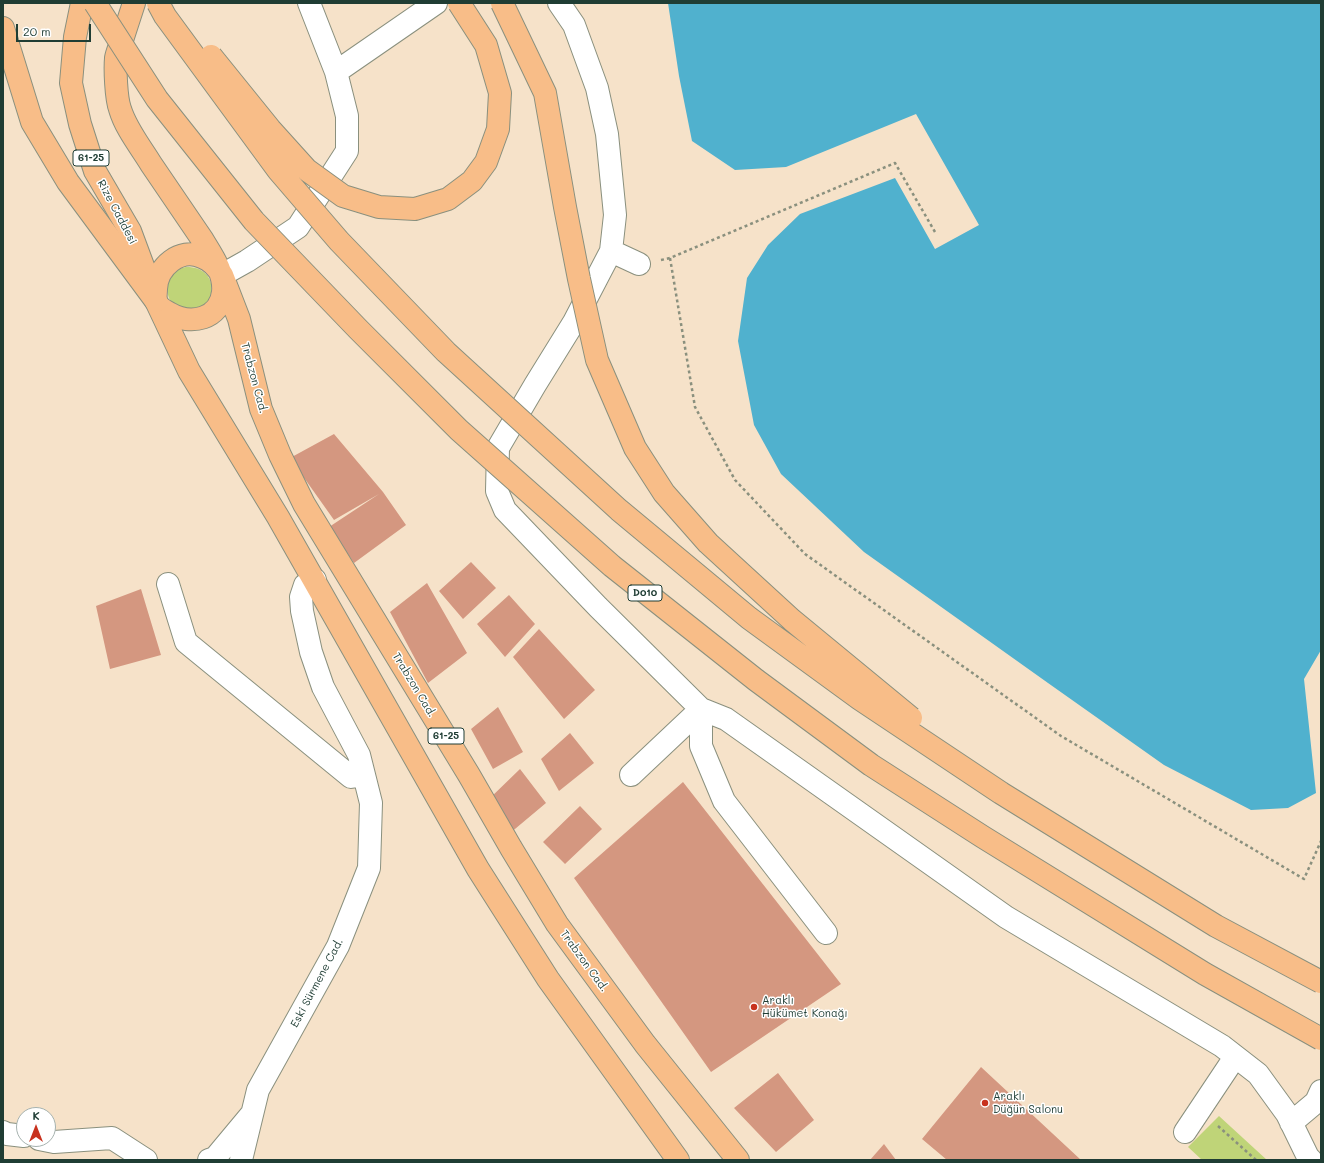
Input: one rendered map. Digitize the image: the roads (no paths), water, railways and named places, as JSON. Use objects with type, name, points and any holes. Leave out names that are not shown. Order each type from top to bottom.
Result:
[{"type":"main road","name":"Rize Caddesi","points":[[82,3],[76,37],[71,83],[80,124],[96,171],[130,231],[156,301]]},
{"type":"main road","name":"D010","points":[[95,3],[157,99],[254,221],[358,329],[459,430],[612,566],[756,680],[871,765],[983,837],[1206,974],[1321,1039]]},
{"type":"main road","name":"61-25","points":[[134,3],[116,56],[116,80],[119,108],[132,134],[206,246],[222,275]]},
{"type":"main road","points":[[158,3],[165,16],[278,170],[339,241],[446,352],[619,510],[749,618],[860,699],[1001,793],[1216,926],[1321,982]]},
{"type":"main road","points":[[169,3],[270,129],[307,170],[343,196],[379,207],[415,209],[448,199],[472,181],[486,162],[498,130],[500,93],[486,44],[459,3]]},
{"type":"main road","points":[[502,3],[545,93],[569,229],[597,360],[635,448],[664,494],[708,543],[792,620],[1001,793]]},
{"type":"main road","points":[[3,28],[32,122],[68,182],[156,301],[163,310],[183,319],[194,320],[204,317],[214,311],[220,302],[223,291],[222,275],[211,262],[202,256],[191,254],[180,256],[170,261],[163,268],[158,278],[156,287],[156,301]]},
{"type":"main road","name":"Trabzon Cad.","points":[[222,275],[239,319],[261,408],[280,455],[304,504],[469,775],[557,924],[645,1044],[738,1160]]},
{"type":"main road","name":"61-25","points":[[156,301],[189,371],[315,580],[482,875],[548,979],[678,1160]]},
{"type":"street","points":[[222,275],[247,261],[298,226],[347,151],[347,116],[336,72],[309,3]]},
{"type":"street","points":[[336,72],[436,3]]},
{"type":"street","points":[[559,3],[574,25],[597,88],[605,126],[615,215],[611,251],[574,322],[498,448],[497,491],[505,510],[598,607],[701,709],[726,719],[1006,917],[1222,1046],[1258,1074],[1287,1114],[1308,1157],[1312,1160]]},
{"type":"street","points":[[611,251],[639,264]]},
{"type":"street","name":"Eski Sürmene Cad.","points":[[241,1160],[258,1090],[338,946],[369,868],[371,803],[359,754],[323,687],[311,652],[303,619],[301,597],[305,585],[315,580]]},
{"type":"street","points":[[168,584],[186,642],[351,777],[364,776]]},
{"type":"street","points":[[631,775],[701,709]]},
{"type":"street","points":[[701,709],[701,746],[724,801],[826,933]]},
{"type":"street","points":[[1185,1132],[1235,1057]]},
{"type":"street","points":[[1291,1123],[1316,1102],[1321,1091]]},
{"type":"street","points":[[209,1160],[215,1158],[252,1113]]},
{"type":"street","points":[[3,1132],[16,1135]]},
{"type":"street","points":[[56,1142],[112,1138],[146,1160]]},
{"type":"water","points":[[668,3],[1321,3],[1321,650],[1304,679],[1316,793],[1288,808],[1251,810],[1164,765],[864,552],[781,474],[754,425],[738,341],[747,278],[768,245],[800,214],[895,178],[935,249],[979,225],[916,114],[786,167],[735,170],[692,141],[679,76]]},
{"type":"place","name":"Araklı Hükümet Konağı","points":[[754,1007]]},
{"type":"place","name":"Araklı Düğün Salonu","points":[[985,1103]]}]
